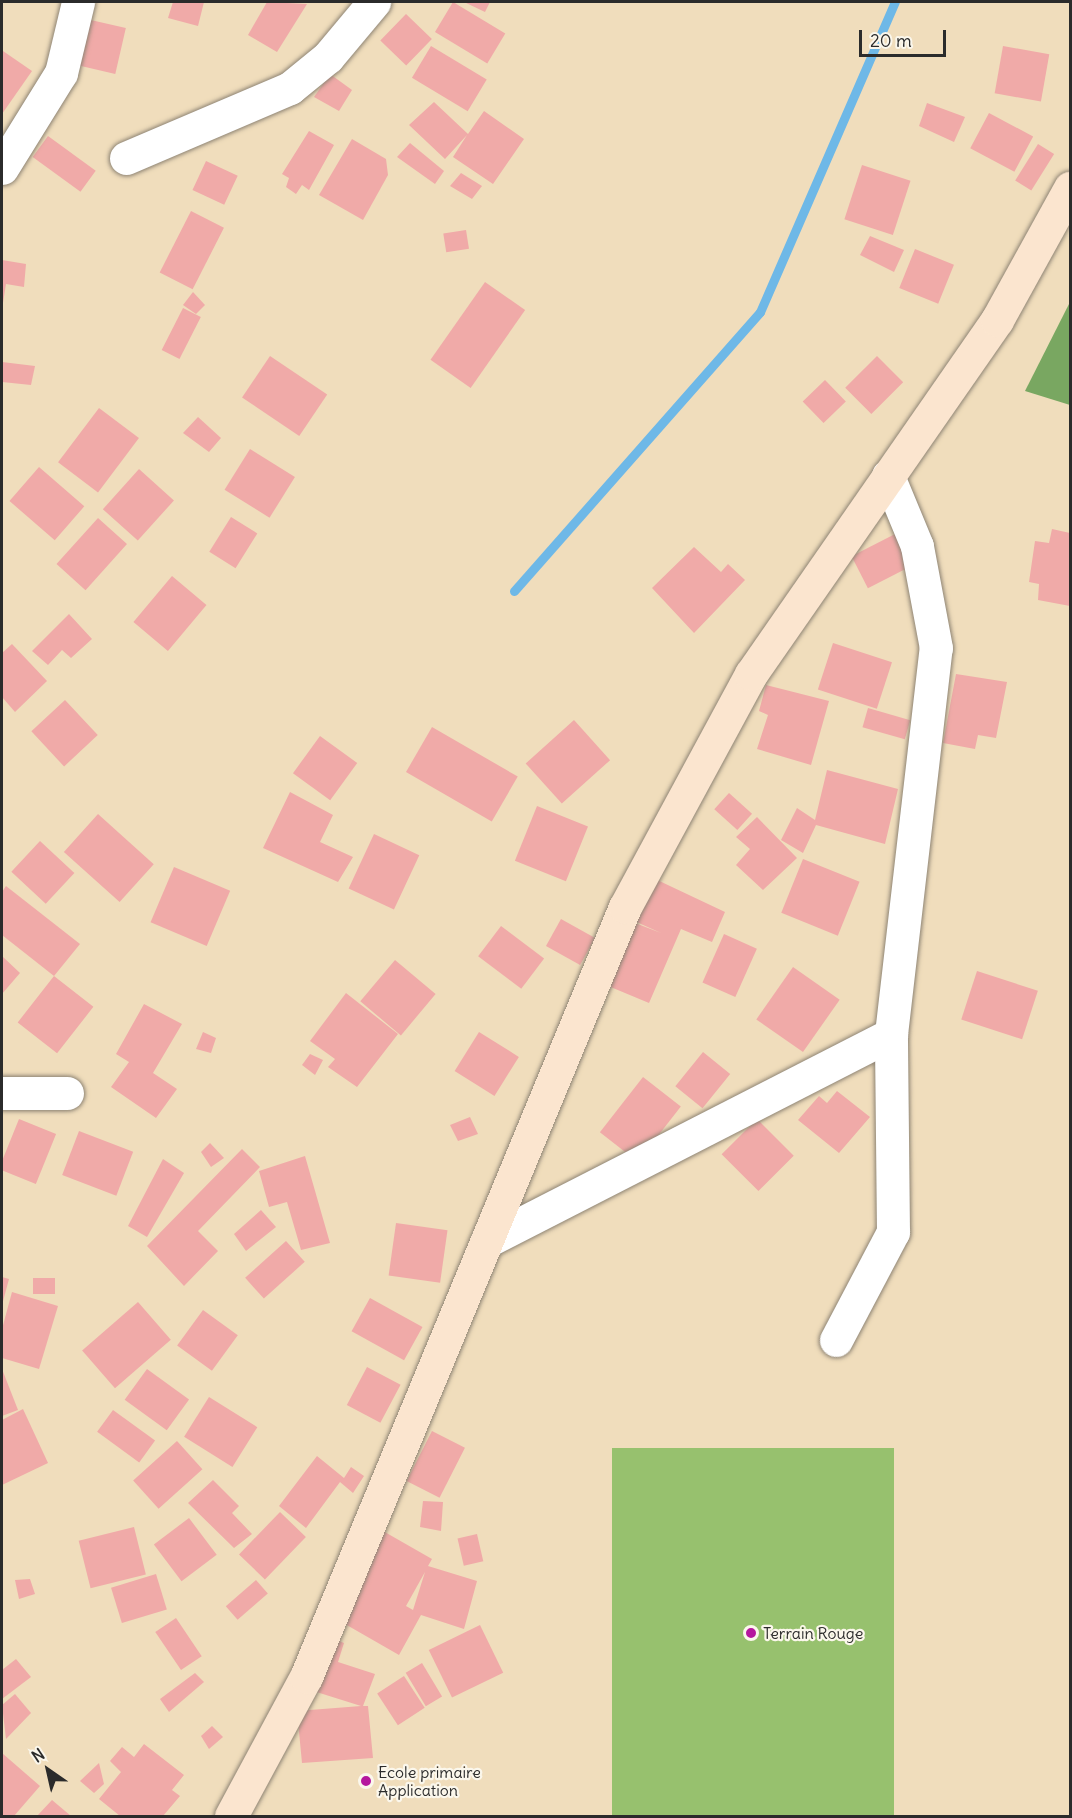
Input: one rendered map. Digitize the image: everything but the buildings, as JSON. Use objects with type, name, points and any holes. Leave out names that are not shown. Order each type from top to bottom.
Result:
[{"type":"street","points":[[2,168],[61,73],[78,2]]},
{"type":"street","points":[[126,158],[290,88],[328,57],[374,2]]},
{"type":"street","points":[[231,1816],[306,1677],[625,907],[751,674],[997,320],[1071,189]]},
{"type":"street","points":[[836,1340],[893,1232],[891,1034],[936,648],[917,546],[888,476]]},
{"type":"street","points":[[487,1241],[891,1034]]},
{"type":"street","points":[[2,1093],[67,1093]]},
{"type":"green space","points":[[1070,302],[1070,405],[1025,391]]},
{"type":"green space","name":"Terrain Rouge","points":[[612,1448],[894,1448],[894,1816],[612,1816]]},
{"type":"waterway","points":[[514,591],[760,312],[895,2]]},
{"type":"place","name":"Terrain Rouge","points":[[751,1633]]},
{"type":"place","name":"Ecole primaire Application","points":[[366,1781]]}]
